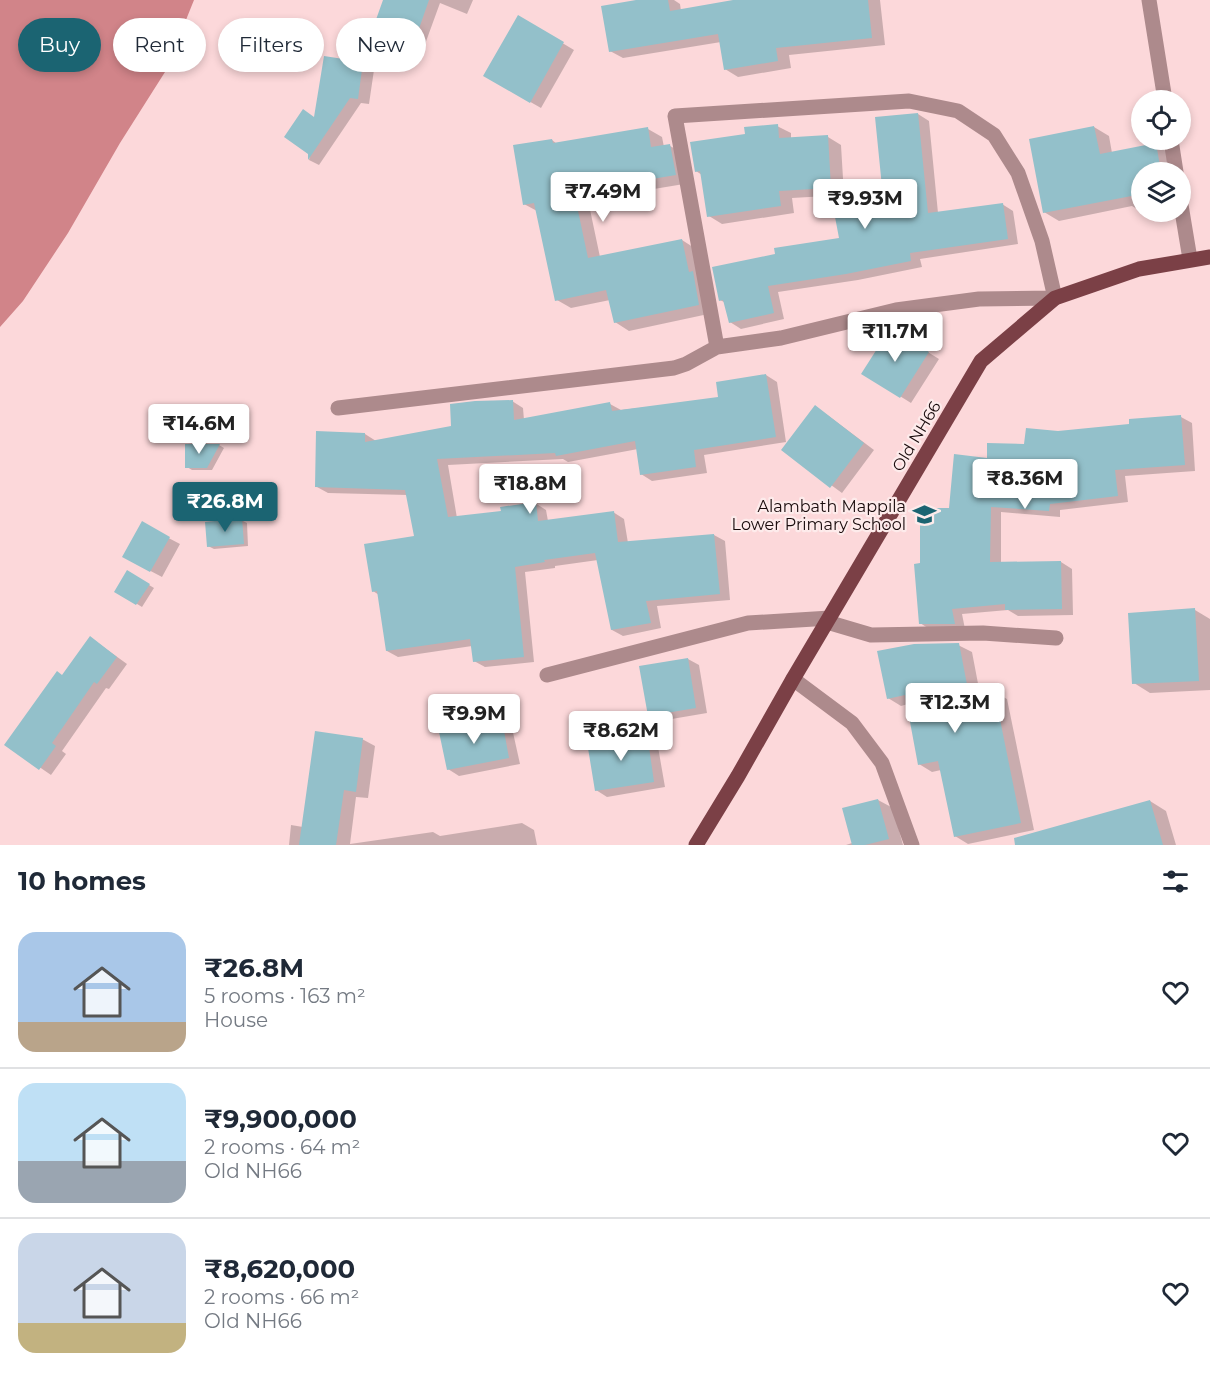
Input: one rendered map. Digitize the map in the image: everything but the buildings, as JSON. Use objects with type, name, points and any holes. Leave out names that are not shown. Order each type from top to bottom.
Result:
[{"type":"main road","name":"Old NH66","points":[[696,845],[981,361],[1054,298],[1139,269],[1210,257]]},
{"type":"street","points":[[1149,0],[1163,90]]},
{"type":"street","points":[[338,408],[674,368],[717,347],[781,338],[896,310],[979,299],[1054,298],[1042,241],[1018,173],[994,135],[958,111],[909,101],[675,116],[717,347]]},
{"type":"street","points":[[1184,222],[1190,259]]},
{"type":"street","points":[[547,675],[748,623],[828,620],[871,635],[983,633],[1056,638]]},
{"type":"street","points":[[793,679],[852,723],[882,763],[912,845]]},
{"type":"shaded area","points":[[0,0],[194,0],[187,18],[113,18],[113,72],[165,72],[120,143],[68,233],[23,301],[0,327]]},
{"type":"place","name":"Alambath Mappila Lower Primary School","points":[[924,515]]}]
